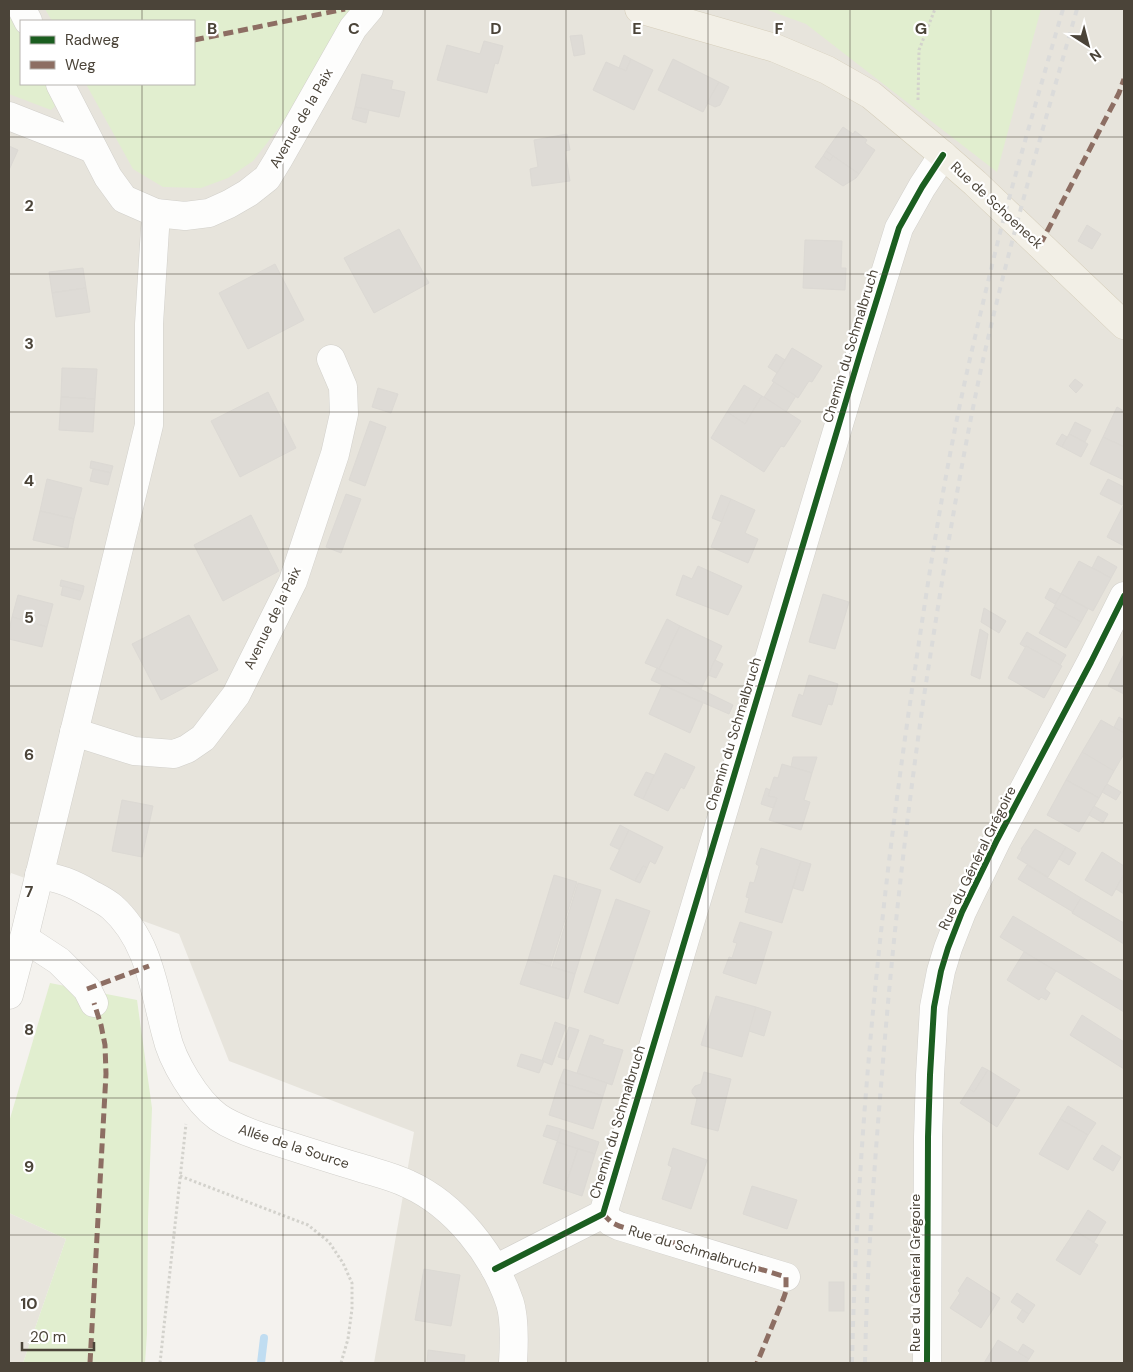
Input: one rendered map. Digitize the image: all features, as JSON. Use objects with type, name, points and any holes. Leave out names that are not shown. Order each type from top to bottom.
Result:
[{"type":"main road","name":"Rue de Schoeneck","points":[[639,9],[775,48],[827,70],[871,95],[975,183],[1124,325]]},
{"type":"street","name":"Avenue de la Paix","points":[[61,85],[108,176],[124,199],[156,214],[185,216],[209,213],[229,204],[267,178],[353,28],[369,9]]},
{"type":"street","points":[[9,116],[93,149]]},
{"type":"street","name":"Chemin du Schmalbruch","points":[[495,1269],[603,1214],[899,228],[922,186],[943,155]]},
{"type":"street","points":[[9,995],[149,425],[149,324],[156,214]]},
{"type":"street","name":"Avenue de la Paix","points":[[74,732],[134,751],[174,754],[187,749],[203,738],[236,695],[293,581],[335,454],[344,414],[342,387],[330,359]]},
{"type":"street","name":"Rue du Général Grégoire","points":[[927,1363],[930,1084],[934,1007],[941,971],[962,912],[997,840],[1087,671],[1124,596]]},
{"type":"street","name":"Allée de la Source","points":[[40,875],[56,877],[110,905],[122,917],[138,939],[149,966],[166,1036],[175,1061],[207,1107],[237,1128],[407,1183],[432,1196],[458,1219],[495,1269],[510,1304],[514,1343],[513,1363]]},
{"type":"street","points":[[24,938],[59,961],[87,989],[94,1004]]},
{"type":"street","name":"Rue du Schmalbruch","points":[[603,1214],[611,1222],[619,1226],[786,1277]]},
{"type":"path","points":[[902,121],[918,104],[919,50],[935,9]]},
{"type":"path","points":[[160,1363],[186,1123]]},
{"type":"path","points":[[180,1176],[308,1225],[329,1242],[343,1262],[352,1283],[352,1309],[348,1339],[341,1363]]},
{"type":"shaded area","points":[[9,9],[1124,9],[1124,1363],[374,1363],[414,1132],[229,1061],[179,934],[11,873],[9,879]]},
{"type":"shaded area","points":[[9,1213],[66,1239],[23,1363],[9,1363]]},
{"type":"green space","points":[[45,9],[359,9],[316,67],[281,125],[253,161],[228,178],[201,188],[163,187],[133,169],[87,85],[195,85],[195,20],[51,20]]},
{"type":"green space","points":[[765,9],[1041,9],[997,172],[806,24]]},
{"type":"green space","points":[[9,12],[20,34],[20,85],[47,85],[57,104],[51,110],[9,94]]},
{"type":"green space","points":[[50,983],[137,1000],[152,1108],[145,1363],[23,1363],[66,1239],[9,1213],[9,1122]]},
{"type":"building","points":[[582,35],[585,54],[574,56],[570,36]]},
{"type":"building","points":[[484,41],[503,46],[498,64],[495,63],[487,93],[437,80],[447,45],[480,54]]},
{"type":"building","points":[[624,55],[631,59],[626,71],[619,68]]},
{"type":"building","points":[[631,59],[653,70],[634,110],[593,90],[606,62],[626,71]]},
{"type":"building","points":[[673,59],[719,82],[703,112],[658,90]]},
{"type":"building","points":[[362,74],[393,81],[391,89],[405,92],[399,117],[355,107]]},
{"type":"building","points":[[719,82],[729,87],[720,105],[715,107],[707,103]]},
{"type":"building","points":[[355,107],[369,110],[366,123],[352,119]]},
{"type":"building","points":[[843,127],[853,134],[855,131],[867,140],[865,143],[875,150],[859,174],[826,151]]},
{"type":"building","points":[[567,134],[570,150],[565,151],[570,181],[532,186],[530,169],[538,167],[534,140]]},
{"type":"building","points":[[9,146],[18,150],[9,170]]},
{"type":"building","points":[[826,151],[833,156],[830,161],[823,156]]},
{"type":"building","points":[[823,156],[830,161],[833,156],[859,174],[843,186],[815,167]]},
{"type":"building","points":[[1087,225],[1101,234],[1092,249],[1078,241]]},
{"type":"building","points":[[399,229],[429,283],[374,313],[344,258]]},
{"type":"building","points":[[805,240],[842,241],[841,268],[846,268],[845,290],[803,288]]},
{"type":"building","points":[[275,264],[304,320],[248,349],[219,293]]},
{"type":"building","points":[[83,268],[86,288],[52,293],[49,272]]},
{"type":"building","points":[[86,288],[90,312],[56,317],[52,293]]},
{"type":"building","points":[[792,348],[822,366],[812,382],[809,381],[798,398],[772,381]]},
{"type":"building","points":[[776,354],[785,360],[777,373],[768,367]]},
{"type":"building","points":[[62,368],[97,369],[95,399],[61,397]]},
{"type":"building","points":[[1075,379],[1083,385],[1076,393],[1069,386]]},
{"type":"building","points":[[774,382],[796,396],[786,412],[764,397]]},
{"type":"building","points":[[744,385],[762,396],[745,424],[727,412]]},
{"type":"building","points":[[378,388],[398,394],[391,413],[372,407]]},
{"type":"building","points":[[268,392],[296,448],[240,477],[211,421]]},
{"type":"building","points":[[762,396],[801,421],[784,447],[781,446],[764,472],[711,438],[727,412],[745,424]]},
{"type":"building","points":[[61,397],[95,399],[93,432],[59,430]]},
{"type":"building","points":[[1117,407],[1124,411],[1124,447],[1103,437]]},
{"type":"building","points":[[370,421],[386,427],[365,486],[349,480]]},
{"type":"building","points":[[1075,422],[1091,430],[1085,442],[1069,434]]},
{"type":"building","points":[[1062,434],[1067,437],[1062,447],[1056,444]]},
{"type":"building","points":[[1069,434],[1088,444],[1081,457],[1062,447]]},
{"type":"building","points":[[1103,437],[1124,447],[1124,480],[1090,464]]},
{"type":"building","points":[[91,461],[113,466],[111,473],[90,468]]},
{"type":"building","points":[[93,469],[111,473],[108,485],[90,481]]},
{"type":"building","points":[[47,479],[82,488],[74,519],[40,511]]},
{"type":"building","points":[[1108,479],[1124,487],[1124,501],[1122,505],[1100,494]]},
{"type":"building","points":[[346,494],[361,499],[341,553],[326,547]]},
{"type":"building","points":[[721,495],[731,499],[722,522],[712,518]]},
{"type":"building","points":[[731,499],[755,510],[745,533],[758,539],[748,563],[711,547]]},
{"type":"building","points":[[1124,504],[1124,546],[1107,537]]},
{"type":"building","points":[[40,511],[74,519],[68,548],[33,540]]},
{"type":"building","points":[[251,515],[279,571],[223,601],[194,545]]},
{"type":"building","points":[[1098,556],[1117,567],[1111,578],[1092,568]]},
{"type":"building","points":[[1079,561],[1111,578],[1093,611],[1061,594]]},
{"type":"building","points":[[698,566],[742,586],[728,615],[676,595],[683,575],[692,579]]},
{"type":"building","points":[[61,580],[84,586],[83,592],[60,586]]},
{"type":"building","points":[[63,586],[83,592],[80,600],[61,595]]},
{"type":"building","points":[[1050,588],[1061,594],[1055,604],[1045,598]]},
{"type":"building","points":[[823,594],[849,602],[835,649],[809,642]]},
{"type":"building","points":[[1061,594],[1088,609],[1081,622],[1054,607]]},
{"type":"building","points":[[18,595],[53,604],[47,627],[12,617]]},
{"type":"building","points":[[1054,607],[1081,622],[1066,648],[1039,633]]},
{"type":"building","points":[[984,608],[1006,621],[999,633],[981,622]]},
{"type":"building","points":[[189,615],[218,670],[161,700],[132,644]]},
{"type":"building","points":[[12,617],[47,627],[42,647],[9,639]]},
{"type":"building","points":[[667,619],[680,626],[659,669],[645,663]]},
{"type":"building","points":[[680,626],[722,646],[701,689],[659,669]]},
{"type":"building","points":[[980,629],[988,634],[980,679],[971,675]]},
{"type":"building","points":[[1027,632],[1066,655],[1060,665],[1020,644]]},
{"type":"building","points":[[1026,646],[1062,666],[1044,698],[1008,678]]},
{"type":"building","points":[[1124,654],[1124,694],[1108,686]]},
{"type":"building","points":[[715,660],[723,664],[716,678],[708,675]]},
{"type":"building","points":[[657,668],[733,705],[729,714],[651,680]]},
{"type":"building","points":[[809,675],[838,684],[832,705],[828,704],[821,725],[792,716],[799,694],[803,696]]},
{"type":"building","points":[[662,685],[703,703],[690,733],[649,714]]},
{"type":"building","points":[[1119,717],[1124,720],[1124,733],[1114,727]]},
{"type":"building","points":[[1101,720],[1124,733],[1124,754],[1114,771],[1082,752]]},
{"type":"building","points":[[1082,752],[1114,771],[1099,798],[1066,780]]},
{"type":"building","points":[[665,753],[695,767],[684,789],[681,787],[668,811],[643,799]]},
{"type":"building","points":[[793,757],[817,757],[812,773],[791,767]]},
{"type":"building","points":[[782,764],[812,773],[804,800],[810,802],[801,830],[769,820],[777,798],[768,796],[774,777],[778,778]]},
{"type":"building","points":[[646,772],[654,775],[643,799],[634,795]]},
{"type":"building","points":[[1066,780],[1099,798],[1079,832],[1047,815]]},
{"type":"building","points":[[1107,784],[1121,792],[1116,800],[1102,792]]},
{"type":"building","points":[[766,788],[770,790],[768,796],[777,798],[773,808],[761,804]]},
{"type":"building","points":[[122,800],[153,806],[142,857],[112,851]]},
{"type":"building","points":[[1094,806],[1108,814],[1103,823],[1089,815]]},
{"type":"building","points":[[620,825],[629,830],[620,850],[610,845]]},
{"type":"building","points":[[1035,829],[1066,847],[1048,877],[1017,858]]},
{"type":"building","points":[[629,830],[663,847],[655,864],[650,861],[647,868],[643,866],[635,881],[610,869]]},
{"type":"building","points":[[1066,847],[1076,853],[1069,865],[1059,859]]},
{"type":"building","points":[[761,848],[801,861],[782,923],[745,912],[749,898],[746,897],[750,882],[754,883],[759,866],[756,864]]},
{"type":"building","points":[[1102,852],[1124,866],[1124,874],[1112,896],[1085,880]]},
{"type":"building","points":[[801,861],[811,864],[803,891],[793,888]]},
{"type":"building","points":[[1027,865],[1081,898],[1073,912],[1018,879]]},
{"type":"building","points":[[643,866],[647,868],[640,883],[635,881]]},
{"type":"building","points":[[1124,874],[1124,894],[1116,889]]},
{"type":"building","points":[[554,875],[577,882],[550,967],[528,960]]},
{"type":"building","points":[[578,883],[601,890],[575,974],[552,967]]},
{"type":"building","points":[[1081,898],[1124,923],[1124,944],[1072,913]]},
{"type":"building","points":[[616,899],[650,911],[618,1004],[584,992]]},
{"type":"building","points":[[1013,916],[1124,982],[1124,1012],[1000,937]]},
{"type":"building","points":[[740,922],[772,932],[756,984],[723,973],[729,957],[732,958],[737,943],[733,942]]},
{"type":"building","points":[[1024,952],[1056,971],[1045,989],[1050,993],[1046,1000],[1041,997],[1039,1000],[1007,980]]},
{"type":"building","points":[[528,960],[575,974],[568,999],[520,984]]},
{"type":"building","points":[[716,996],[756,1007],[742,1057],[701,1045]]},
{"type":"building","points":[[756,1007],[771,1012],[764,1036],[749,1031]]},
{"type":"building","points":[[1082,1015],[1124,1042],[1124,1069],[1070,1035]]},
{"type":"building","points":[[555,1022],[566,1026],[552,1065],[542,1061]]},
{"type":"building","points":[[569,1027],[579,1030],[568,1060],[558,1057]]},
{"type":"building","points":[[590,1035],[604,1040],[602,1044],[623,1050],[612,1085],[577,1073]]},
{"type":"building","points":[[521,1054],[544,1061],[539,1073],[517,1066]]},
{"type":"building","points":[[982,1067],[988,1070],[974,1092],[969,1089]]},
{"type":"building","points":[[564,1069],[607,1083],[603,1096],[559,1082]]},
{"type":"building","points":[[988,1070],[1020,1090],[997,1127],[960,1103],[969,1089],[974,1092]]},
{"type":"building","points":[[704,1072],[731,1079],[718,1131],[691,1124],[697,1099],[692,1090],[695,1086],[701,1084]]},
{"type":"building","points":[[559,1082],[603,1096],[593,1129],[549,1115]]},
{"type":"building","points":[[1068,1106],[1096,1123],[1088,1135],[1060,1119]]},
{"type":"building","points":[[1060,1119],[1088,1135],[1068,1170],[1039,1154]]},
{"type":"building","points":[[547,1125],[561,1129],[558,1141],[543,1136]]},
{"type":"building","points":[[561,1129],[599,1142],[595,1154],[557,1142]]},
{"type":"building","points":[[557,1142],[578,1149],[564,1190],[543,1183]]},
{"type":"building","points":[[1102,1145],[1121,1157],[1113,1171],[1093,1159]]},
{"type":"building","points":[[673,1148],[707,1160],[691,1209],[662,1199],[672,1167],[668,1165]]},
{"type":"building","points":[[578,1149],[595,1154],[582,1196],[564,1190]]},
{"type":"building","points":[[752,1186],[797,1200],[787,1229],[743,1214]]},
{"type":"building","points":[[1088,1210],[1106,1222],[1094,1242],[1075,1231]]},
{"type":"building","points":[[1075,1231],[1098,1245],[1080,1275],[1056,1260]]},
{"type":"building","points":[[424,1269],[460,1275],[451,1326],[415,1320]]},
{"type":"building","points":[[967,1277],[1000,1298],[981,1328],[950,1308],[960,1293],[958,1291]]},
{"type":"building","points":[[829,1282],[844,1282],[844,1311],[829,1311]]},
{"type":"building","points":[[1017,1293],[1035,1305],[1029,1314],[1011,1302]]},
{"type":"building","points":[[1022,1310],[1029,1314],[1023,1323],[1017,1318]]},
{"type":"building","points":[[998,1340],[1029,1359],[1026,1363],[984,1363]]},
{"type":"building","points":[[1023,1344],[1034,1351],[1029,1359],[1018,1352]]},
{"type":"building","points":[[428,1350],[465,1355],[464,1363],[427,1363]]},
{"type":"waterway","points":[[261,1363],[264,1338]]},
{"type":"railway","points":[[852,1363],[864,1118],[879,954],[898,791],[929,579],[943,492],[969,363],[1010,195],[1063,9]]},
{"type":"railway","points":[[865,1363],[871,1218],[890,979],[911,790],[930,655],[957,491],[991,324],[1014,233],[1077,9]]},
{"type":"marked path","points":[[195,40],[345,9]]},
{"type":"marked path","points":[[1040,245],[1119,93],[1124,79]]},
{"type":"marked path","points":[[87,989],[149,966]]},
{"type":"marked path","points":[[90,1363],[106,1074],[105,1045],[94,1003]]},
{"type":"marked path","points":[[603,1214],[611,1222],[619,1226],[786,1277],[784,1297],[757,1363]]},
{"type":"cycle path","points":[[495,1269],[603,1214],[899,228],[943,155]]},
{"type":"cycle path","points":[[927,1363],[930,1075],[934,1007],[941,971],[962,912],[997,840],[1124,596]]}]
